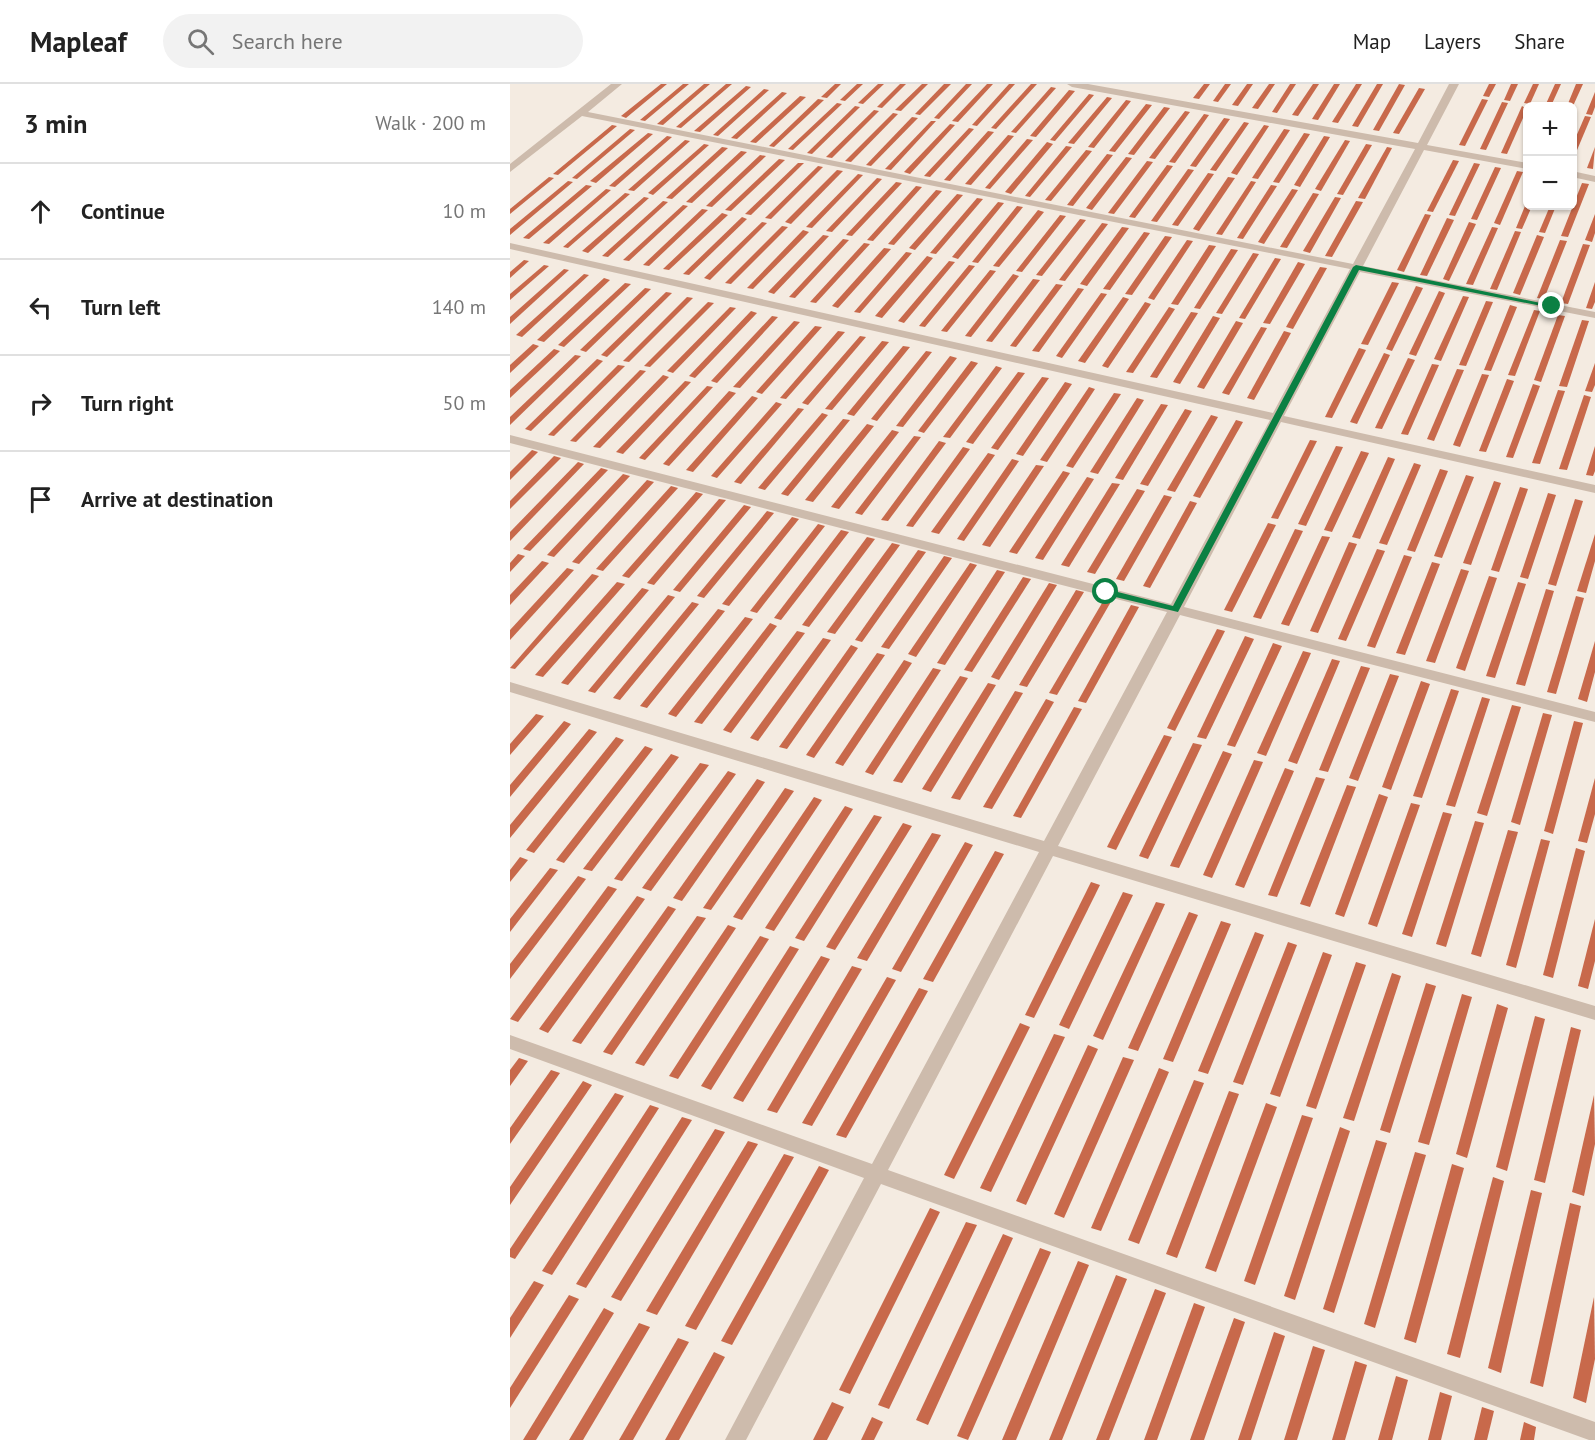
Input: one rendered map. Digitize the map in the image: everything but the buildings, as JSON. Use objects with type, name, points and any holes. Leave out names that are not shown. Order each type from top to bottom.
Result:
[{"type":"lane","points":[[510,169],[616,84]]},
{"type":"lane","points":[[1072,84],[1523,165]]},
{"type":"lane","points":[[735,1440],[1454,84]]},
{"type":"lane","points":[[581,112],[1595,315]]},
{"type":"lane","points":[[1577,175],[1595,178]]},
{"type":"lane","points":[[510,246],[1595,489]]},
{"type":"lane","points":[[510,439],[1595,717]]},
{"type":"lane","points":[[510,687],[1595,1013]]},
{"type":"lane","points":[[510,1042],[1595,1432]]},
{"type":"route","points":[[1106,592],[1175,610],[1356,267],[1552,306]]}]
